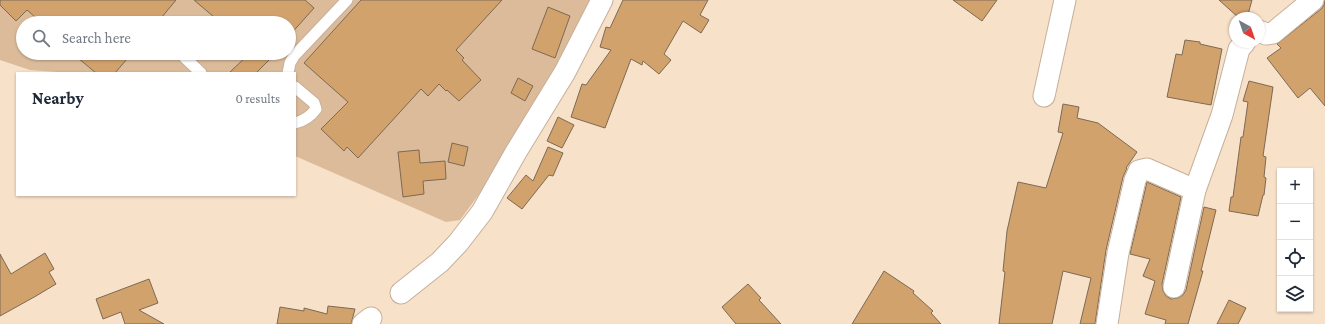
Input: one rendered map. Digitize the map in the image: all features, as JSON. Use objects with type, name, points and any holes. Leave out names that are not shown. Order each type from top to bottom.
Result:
[{"type":"street","points":[[401,293],[440,262],[458,243],[482,212],[516,152],[565,72],[602,0]]},
{"type":"street","points":[[1044,96],[1065,0]]},
{"type":"street","points":[[1265,34],[1273,33],[1313,0]]},
{"type":"street","points":[[1174,287],[1195,190],[1222,115],[1240,48]]},
{"type":"street","points":[[1107,324],[1118,253],[1135,180],[1139,171],[1147,169],[1195,190]]},
{"type":"lane","points":[[296,54],[347,0]]},
{"type":"lane","points":[[187,60],[200,72]]},
{"type":"lane","points":[[288,72],[292,60]]},
{"type":"lane","points":[[296,88],[314,103],[316,109],[311,115],[296,122]]},
{"type":"shaded area","points":[[0,0],[600,0],[488,182],[460,220],[446,222],[296,156],[296,72],[57,72],[30,70],[0,60]]},
{"type":"building","points":[[0,0],[176,0],[163,16],[34,16],[27,10],[21,16],[16,16],[16,21],[0,5]]},
{"type":"building","points":[[194,0],[305,0],[314,8],[296,28],[296,16],[213,16]]},
{"type":"building","points":[[361,0],[502,0],[456,50],[464,58],[462,60],[481,80],[459,101],[439,84],[428,96],[421,89],[358,158],[347,147],[344,151],[321,129],[348,102],[304,63]]},
{"type":"building","points":[[623,0],[708,0],[700,15],[709,20],[701,33],[683,21],[664,54],[671,60],[659,74],[643,61],[642,65],[631,59],[605,128],[571,117],[582,84],[586,85],[611,50],[600,47],[606,27],[610,28]]},
{"type":"building","points":[[953,0],[997,0],[982,21]]},
{"type":"building","points":[[1219,0],[1252,0],[1249,12],[1232,12]]},
{"type":"building","points":[[1325,0],[1325,106],[1310,88],[1298,98],[1267,58],[1281,48],[1277,44],[1321,9]]},
{"type":"building","points":[[548,7],[570,16],[555,58],[532,49]]},
{"type":"building","points":[[1185,40],[1200,42],[1200,44],[1222,49],[1211,105],[1167,97],[1176,54],[1182,55]]},
{"type":"building","points":[[80,60],[126,60],[116,72],[95,72]]},
{"type":"building","points":[[243,60],[269,60],[257,72],[230,72]]},
{"type":"building","points":[[518,78],[533,86],[525,101],[511,93]]},
{"type":"building","points":[[1249,81],[1273,87],[1263,156],[1266,157],[1264,177],[1266,178],[1264,195],[1258,216],[1229,211],[1231,197],[1233,197],[1241,137],[1243,137],[1248,102],[1243,101]]},
{"type":"building","points":[[1063,104],[1079,107],[1077,118],[1098,123],[1137,152],[1126,168],[1123,177],[1106,250],[1095,324],[1080,324],[1091,278],[1063,271],[1052,324],[999,324],[1005,272],[1003,271],[1007,231],[1018,182],[1046,188],[1063,133],[1058,132]]},
{"type":"building","points":[[558,117],[574,125],[562,148],[547,141]]},
{"type":"building","points":[[452,143],[468,147],[464,166],[448,162]]},
{"type":"building","points":[[548,147],[563,153],[553,176],[549,175],[522,209],[507,198],[526,175],[533,181]]},
{"type":"building","points":[[419,150],[420,163],[445,161],[446,179],[423,181],[424,194],[403,197],[398,152]]},
{"type":"building","points":[[1147,182],[1181,197],[1162,284],[1163,291],[1166,296],[1171,299],[1178,298],[1183,295],[1186,290],[1204,207],[1216,210],[1201,271],[1203,271],[1188,324],[1165,324],[1166,320],[1145,314],[1155,281],[1143,276],[1150,259],[1130,254]]},
{"type":"building","points":[[45,253],[54,269],[49,272],[56,284],[0,316],[0,254],[11,274]]},
{"type":"building","points":[[884,271],[914,291],[913,293],[933,311],[931,313],[941,324],[852,324]]},
{"type":"building","points":[[149,279],[158,303],[139,310],[164,324],[125,324],[121,312],[103,319],[96,299]]},
{"type":"building","points":[[748,284],[761,298],[759,300],[781,324],[736,324],[722,307]]},
{"type":"building","points":[[1229,300],[1246,308],[1238,324],[1217,324]]},
{"type":"building","points":[[328,306],[355,309],[351,324],[277,324],[280,307],[304,311],[304,308],[327,314]]}]
